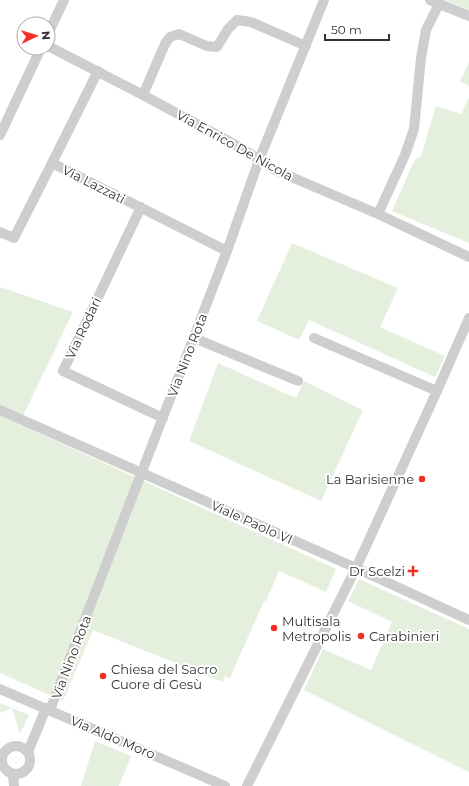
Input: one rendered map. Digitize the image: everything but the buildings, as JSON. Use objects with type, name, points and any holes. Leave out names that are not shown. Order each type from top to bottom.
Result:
[{"type":"street","points":[[56,17],[64,0]]},
{"type":"street","name":"Via Nino Rota","points":[[27,750],[142,473],[227,251],[260,160],[324,0]]},
{"type":"street","points":[[378,214],[405,155],[414,129],[420,58],[426,30],[435,2],[469,16]]},
{"type":"street","points":[[143,95],[165,44],[170,37],[179,34],[207,46],[217,47],[228,29],[236,20],[250,22],[306,46]]},
{"type":"street","name":"Via Enrico De Nicola","points":[[56,50],[244,148],[275,170],[378,214],[469,257]]},
{"type":"street","points":[[0,135],[37,56]]},
{"type":"street","name":"Via Lazzati","points":[[98,71],[52,163],[227,251]]},
{"type":"street","points":[[0,232],[14,238],[52,163]]},
{"type":"street","name":"Via Rodari","points":[[140,207],[63,371],[163,418]]},
{"type":"street","points":[[247,786],[356,568],[469,318]]},
{"type":"street","points":[[194,338],[298,381]]},
{"type":"street","points":[[314,338],[437,391]]},
{"type":"street","name":"Viale Paolo VI","points":[[0,410],[356,568],[469,620]]},
{"type":"street","name":"Via Aldo Moro","points":[[0,689],[225,786]]},
{"type":"street","points":[[11,747],[21,747],[27,750],[31,761],[28,769],[19,774],[13,774],[7,771],[2,763],[2,754],[11,747]]},
{"type":"street","points":[[13,774],[14,786]]},
{"type":"green space","points":[[445,0],[469,0],[469,10]]},
{"type":"green space","points":[[469,62],[469,86],[460,81]]},
{"type":"green space","points":[[469,97],[469,243],[392,211],[414,161],[421,156],[436,106],[461,114]]},
{"type":"green space","points":[[292,243],[398,288],[380,327],[445,356],[435,377],[309,320],[299,340],[257,321]]},
{"type":"green space","points":[[0,287],[73,312],[19,424],[336,569],[326,592],[279,571],[230,678],[225,676],[223,682],[93,630],[63,701],[0,673]]},
{"type":"green space","points":[[218,363],[296,398],[304,381],[363,410],[321,501],[189,441]]},
{"type":"green space","points":[[359,579],[469,629],[469,772],[304,690],[323,649],[371,670],[392,622],[348,601]]},
{"type":"green space","points":[[0,703],[29,715],[20,734],[12,708],[0,713]]},
{"type":"green space","points":[[95,741],[131,756],[119,786],[81,786]]},
{"type":"place","name":"La Barisienne","points":[[422,479]]},
{"type":"place","name":"Dr Scelzi","points":[[413,571]]},
{"type":"place","name":"Multisala Metropolis","points":[[274,628]]},
{"type":"place","name":"Carabinieri","points":[[361,636]]},
{"type":"place","name":"Chiesa del Sacro Cuore di Gesù","points":[[103,676]]}]
